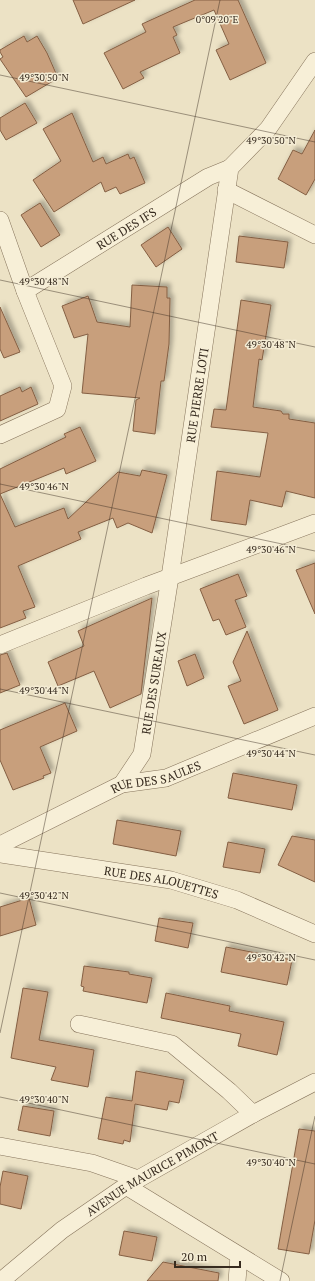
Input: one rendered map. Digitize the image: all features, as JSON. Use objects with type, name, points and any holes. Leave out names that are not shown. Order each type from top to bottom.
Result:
[{"type":"street","points":[[230,168],[268,129],[315,61]]},
{"type":"street","name":"RUE PIERRE LOTI","points":[[170,577],[230,168]]},
{"type":"street","name":"RUE DES IFS","points":[[25,292],[208,176],[230,168]]},
{"type":"street","points":[[226,190],[315,235]]},
{"type":"street","points":[[0,220],[25,292],[63,386],[57,410],[0,435]]},
{"type":"street","points":[[0,645],[170,577],[315,523]]},
{"type":"street","name":"RUE DES SUREAUX","points":[[122,784],[142,754],[170,577]]},
{"type":"street","name":"RUE DES SAULES","points":[[0,845],[122,784],[166,778],[315,716]]},
{"type":"street","name":"RUE DES ALOUETTES","points":[[0,854],[179,882],[237,900],[315,934]]},
{"type":"street","points":[[79,1024],[172,1044],[229,1090],[253,1114]]},
{"type":"street","name":"AVENUE MAURICE PIMONT","points":[[0,1281],[62,1230],[132,1183],[253,1114],[315,1082]]},
{"type":"street","points":[[0,1146],[92,1163],[132,1183],[239,1256],[281,1281]]},
{"type":"street","points":[[237,1281],[239,1256]]},
{"type":"building","points":[[73,0],[135,0],[83,24]]},
{"type":"building","points":[[195,0],[238,0],[266,63],[230,80],[216,50],[229,44],[214,10],[173,27],[177,35],[173,37],[180,53],[140,72],[144,78],[123,89],[104,53],[146,32],[142,24]]},
{"type":"building","points":[[24,36],[27,42],[37,36],[47,53],[58,78],[26,97],[0,59],[3,57],[0,50]]},
{"type":"building","points":[[25,103],[37,123],[6,140],[0,130],[0,118]]},
{"type":"building","points":[[72,113],[93,162],[103,157],[106,164],[128,154],[130,159],[134,157],[145,183],[120,194],[116,187],[105,192],[101,182],[54,212],[33,180],[61,161],[43,129]]},
{"type":"building","points":[[315,130],[315,179],[306,195],[278,179],[293,150],[302,154]]},
{"type":"building","points":[[40,203],[60,235],[41,247],[21,215]]},
{"type":"building","points":[[168,227],[182,249],[156,267],[141,245]]},
{"type":"building","points":[[239,236],[288,242],[284,268],[236,262]]},
{"type":"building","points":[[132,285],[167,287],[167,298],[170,298],[169,344],[164,381],[161,381],[155,434],[133,431],[136,400],[140,398],[82,393],[88,334],[74,338],[62,306],[88,296],[97,322],[130,327]]},
{"type":"building","points":[[241,300],[271,305],[262,360],[259,359],[253,407],[281,411],[283,414],[289,414],[289,419],[315,423],[315,498],[286,491],[282,507],[250,500],[246,525],[211,520],[217,471],[260,477],[268,433],[211,427],[214,409],[226,410]]},
{"type":"building","points":[[0,307],[20,352],[4,358],[0,349]]},
{"type":"building","points":[[20,387],[22,392],[31,387],[38,404],[0,421],[0,396]]},
{"type":"building","points":[[80,427],[96,461],[66,474],[64,468],[0,494],[0,469],[66,437],[64,434]]},
{"type":"building","points":[[142,470],[167,475],[152,533],[128,523],[117,528],[113,518],[78,532],[81,539],[18,566],[35,607],[23,611],[26,618],[0,628],[0,494],[15,527],[64,508],[68,519],[118,472],[140,476]]},
{"type":"building","points":[[315,563],[315,614],[296,570]]},
{"type":"building","points":[[238,574],[247,596],[235,600],[246,627],[226,635],[219,619],[213,621],[200,589]]},
{"type":"building","points":[[152,598],[141,694],[110,708],[94,671],[58,686],[48,662],[84,646],[78,631]]},
{"type":"building","points":[[247,631],[278,710],[244,724],[228,686],[241,681],[233,662]]},
{"type":"building","points":[[7,653],[20,685],[0,693],[0,655]]},
{"type":"building","points":[[195,654],[204,678],[187,686],[178,661]]},
{"type":"building","points":[[65,703],[77,731],[40,747],[51,773],[43,776],[44,778],[13,790],[0,760],[0,730]]},
{"type":"building","points":[[233,773],[297,785],[292,810],[228,798]]},
{"type":"building","points":[[117,820],[181,831],[176,856],[113,844]]},
{"type":"building","points":[[292,836],[315,840],[315,882],[278,865]]},
{"type":"building","points":[[228,842],[265,849],[260,873],[223,867]]},
{"type":"building","points":[[29,898],[36,925],[0,936],[0,907]]},
{"type":"building","points":[[159,918],[193,923],[188,948],[155,941]]},
{"type":"building","points":[[226,947],[292,960],[287,985],[221,972]]},
{"type":"building","points":[[84,966],[129,972],[129,974],[152,978],[147,1003],[83,991],[84,987],[81,986]]},
{"type":"building","points":[[23,988],[48,992],[39,1040],[94,1050],[88,1087],[51,1080],[56,1067],[11,1058]]},
{"type":"building","points":[[166,993],[230,1006],[229,1011],[284,1022],[277,1055],[238,1046],[241,1034],[161,1018]]},
{"type":"building","points":[[136,1071],[184,1080],[179,1103],[169,1101],[167,1110],[135,1104],[130,1142],[124,1140],[123,1144],[98,1139],[106,1097],[132,1101]]},
{"type":"building","points":[[23,1106],[54,1111],[50,1136],[18,1130]]},
{"type":"building","points":[[299,1129],[315,1131],[315,1220],[309,1254],[278,1249]]},
{"type":"building","points":[[3,1171],[28,1176],[21,1209],[0,1204],[0,1187]]},
{"type":"building","points":[[124,1231],[157,1237],[152,1261],[119,1255]]},
{"type":"building","points":[[163,1262],[219,1273],[218,1281],[147,1281]]}]
